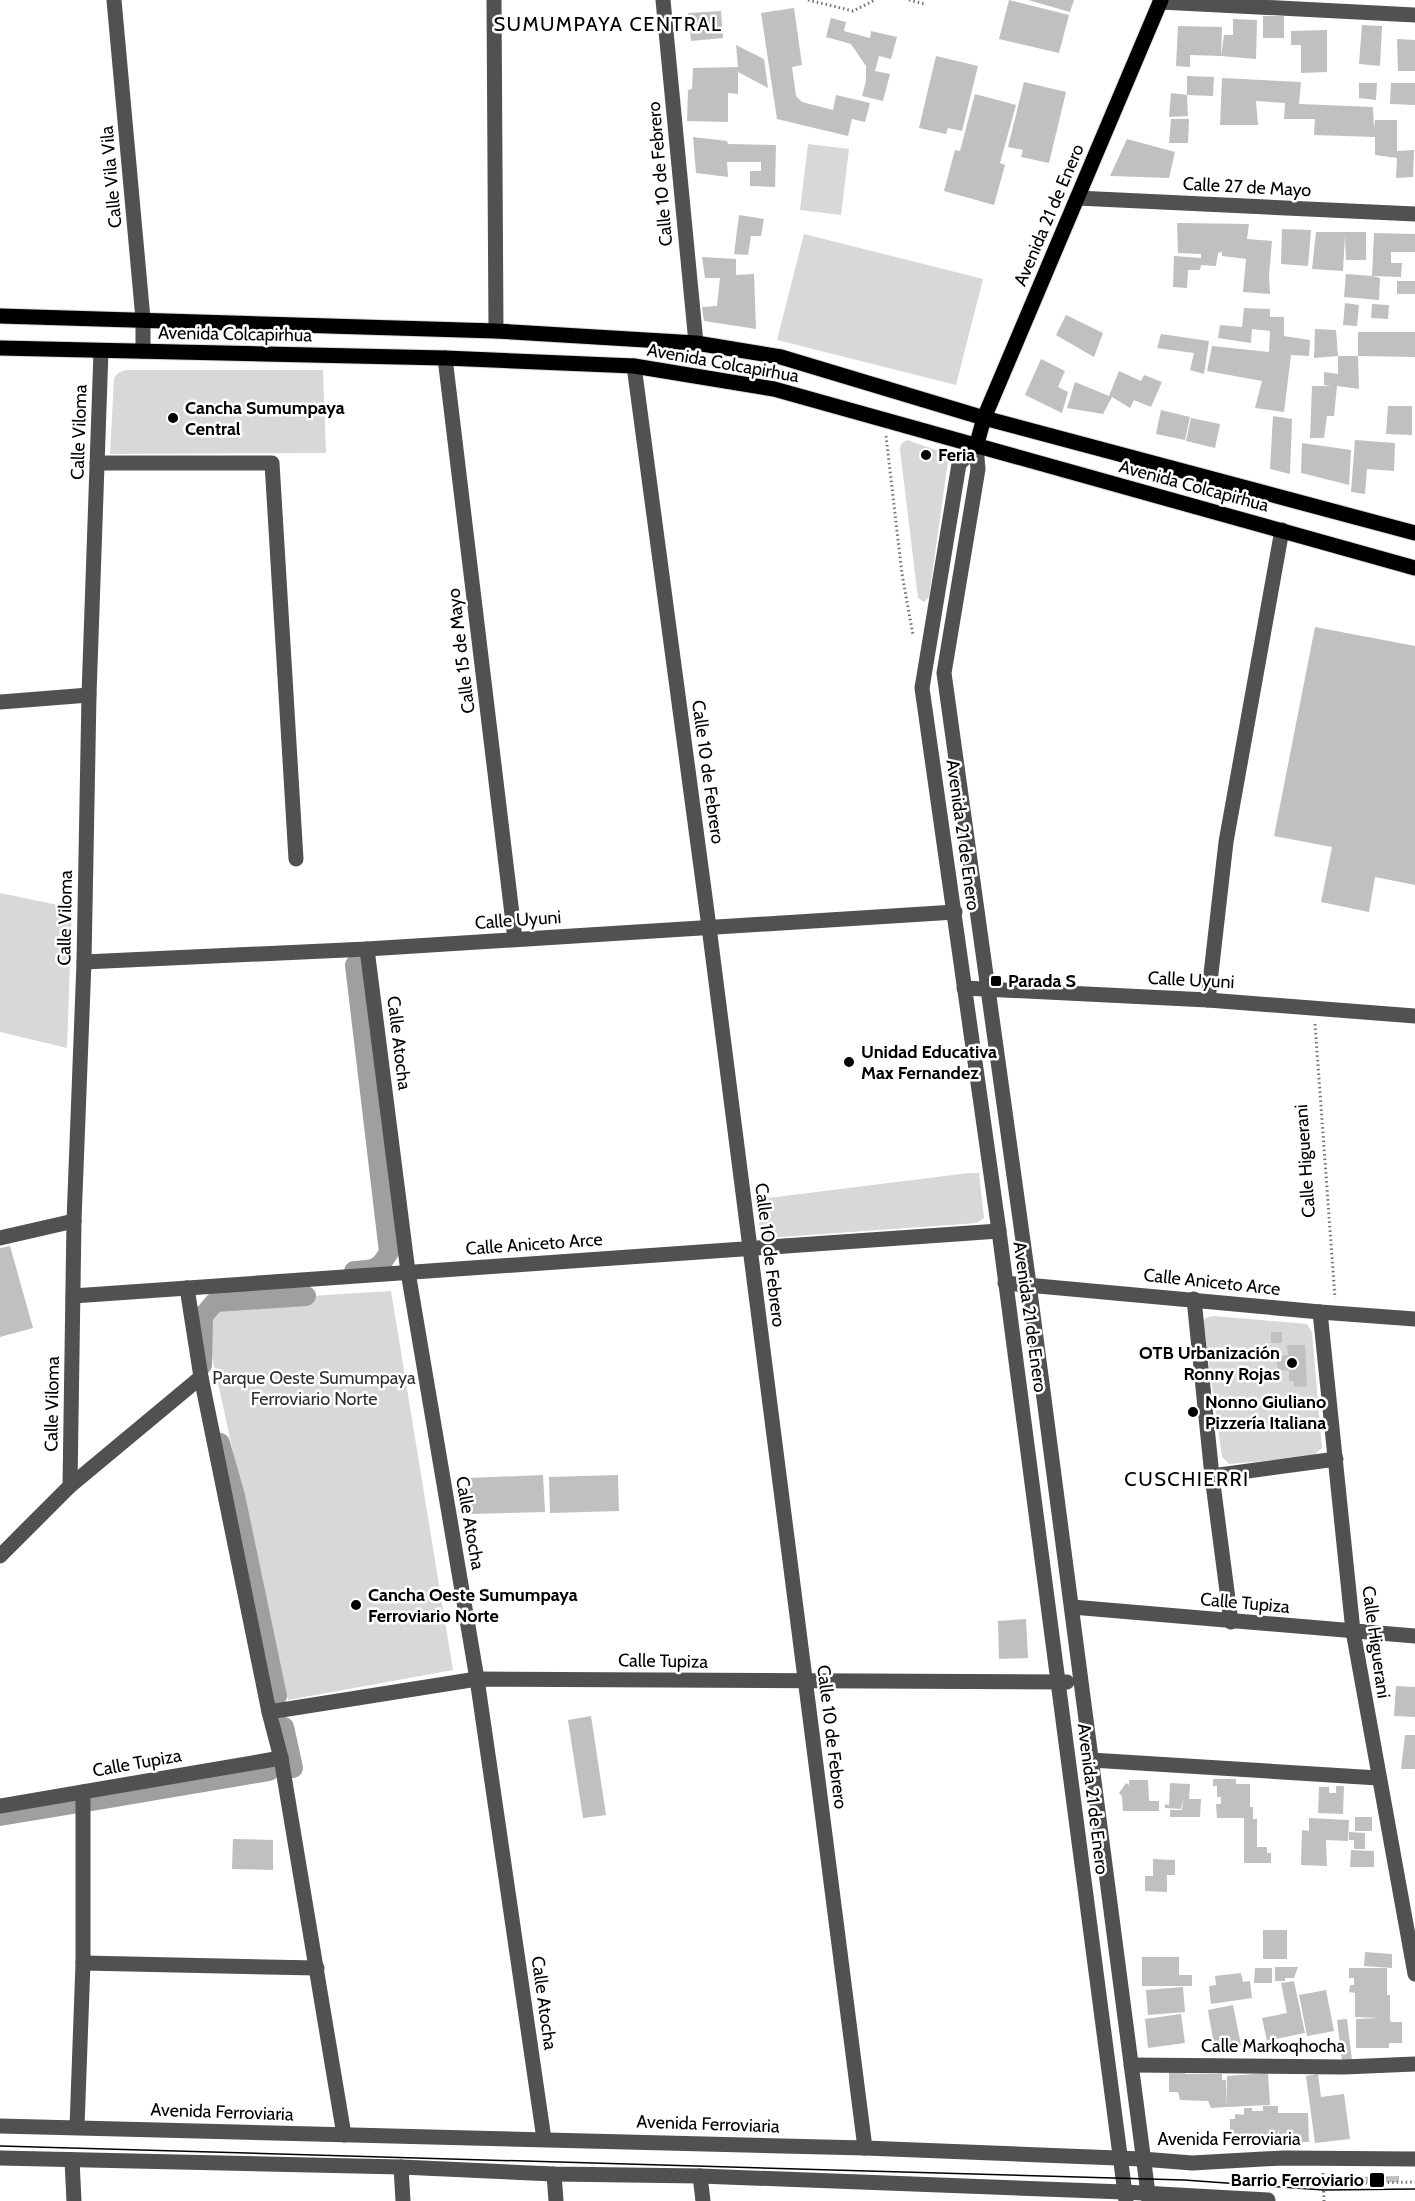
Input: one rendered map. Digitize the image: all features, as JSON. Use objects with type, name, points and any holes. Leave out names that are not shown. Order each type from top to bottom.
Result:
[{"type":"main road","name":"Avenida 21 de Enero","points":[[976,447],[984,418],[1161,1]]},
{"type":"main road","name":"Avenida Colcapirhua","points":[[0,316],[496,331],[696,344],[781,357],[984,418],[1415,533]]},
{"type":"main road","name":"Avenida Colcapirhua","points":[[0,348],[445,358],[634,366],[774,389],[1415,568]]},
{"type":"street","name":"Calle Vila Vila","points":[[114,0],[143,319],[143,351]]},
{"type":"street","points":[[494,0],[496,331]]},
{"type":"street","name":"Calle 10 de Febrero","points":[[663,0],[696,344]]},
{"type":"street","points":[[1161,1],[1415,15]]},
{"type":"street","name":"Calle 27 de Mayo","points":[[1077,198],[1415,214]]},
{"type":"street","name":"Calle Viloma","points":[[70,1486],[74,1221],[84,962],[89,695],[101,351]]},
{"type":"street","name":"Calle 15 de Mayo","points":[[445,358],[515,939]]},
{"type":"street","name":"Calle 10 de Febrero","points":[[634,366],[709,927],[865,2148]]},
{"type":"street","name":"Avenida 21 de Enero","points":[[976,447],[959,464],[922,688],[999,1231],[1125,2196]]},
{"type":"street","name":"Avenida 21 de Enero","points":[[976,447],[978,469],[944,673],[1029,1284],[1148,2197]]},
{"type":"street","points":[[97,463],[272,463],[296,859]]},
{"type":"street","points":[[1208,1000],[1226,842],[1282,530]]},
{"type":"street","points":[[0,702],[89,695]]},
{"type":"street","name":"Calle Uyuni","points":[[84,962],[367,949],[955,912]]},
{"type":"street","name":"Calle Atocha","points":[[367,949],[408,1272],[477,1679],[544,2139]]},
{"type":"street","name":"Calle Uyuni","points":[[964,988],[1208,1000],[1415,1016]]},
{"type":"street","points":[[0,1238],[74,1221]]},
{"type":"street","name":"Calle Aniceto Arce","points":[[73,1296],[999,1231]]},
{"type":"street","name":"Calle Aniceto Arce","points":[[1005,1282],[1415,1319]]},
{"type":"street","points":[[187,1288],[201,1377],[280,1758],[344,2134]]},
{"type":"street","points":[[1194,1299],[1212,1476],[1231,1622]]},
{"type":"street","name":"Calle Higuerani","points":[[1320,1312],[1353,1631],[1415,1971]]},
{"type":"street","points":[[0,1556],[70,1486],[201,1377]]},
{"type":"street","points":[[1212,1476],[1336,1459]]},
{"type":"street","name":"Calle Tupiza","points":[[1072,1607],[1415,1636]]},
{"type":"street","name":"Calle Tupiza","points":[[269,1712],[477,1679],[1059,1683],[1080,1681]]},
{"type":"street","name":"Calle Tupiza","points":[[0,1806],[280,1758]]},
{"type":"street","points":[[1092,1760],[1378,1778]]},
{"type":"street","points":[[77,2127],[83,1963],[83,1792]]},
{"type":"street","points":[[83,1963],[317,1968]]},
{"type":"street","name":"Calle Markoqhocha","points":[[1131,2065],[1344,2067],[1415,2064]]},
{"type":"street","name":"Avenida Ferroviaria","points":[[0,2126],[865,2148],[1192,2163],[1283,2157],[1415,2158]]},
{"type":"street","points":[[0,2158],[700,2176],[1148,2197],[1268,2200]]},
{"type":"street","points":[[72,2160],[74,2201]]},
{"type":"street","points":[[400,2167],[403,2201]]},
{"type":"street","points":[[554,2174],[556,2201]]},
{"type":"street","points":[[700,2176],[703,2201]]},
{"type":"path","points":[[808,0],[853,11],[875,0]]},
{"type":"path","points":[[909,0],[925,4]]},
{"type":"path","points":[[884,419],[902,574],[914,642]]},
{"type":"path","name":"Calle Higuerani","points":[[1314,1008],[1335,1300]]},
{"type":"path","points":[[1323,2159],[1324,2201]]},
{"type":"path","points":[[1246,2177],[1308,2184],[1415,2182]]},
{"type":"green space","points":[[808,144],[849,149],[841,215],[800,210]]},
{"type":"green space","points":[[804,234],[983,279],[956,385],[777,340]]},
{"type":"green space","points":[[126,370],[323,370],[326,453],[110,454],[114,378],[118,373]]},
{"type":"green space","points":[[907,440],[939,451],[948,461],[929,597],[924,602],[918,598],[900,450],[901,444]]},
{"type":"green space","points":[[0,893],[72,908],[67,1048],[0,1032]]},
{"type":"green space","points":[[979,1173],[984,1218],[977,1223],[767,1238],[761,1235],[759,1228],[760,1199]]},
{"type":"green space","name":"Parque Oeste Sumumpaya Ferroviario Norte","points":[[391,1291],[453,1670],[288,1700],[203,1316],[215,1302]]},
{"type":"green space","points":[[1213,1316],[1307,1324],[1312,1332],[1322,1448],[1312,1457],[1229,1464],[1222,1457],[1203,1321]]},
{"type":"building","points":[[1009,0],[1069,15],[1059,53],[999,39]]},
{"type":"building","points":[[1028,0],[1074,0],[1070,12]]},
{"type":"building","points":[[794,8],[802,65],[792,67],[796,96],[802,102],[833,110],[836,95],[870,103],[865,122],[852,119],[848,136],[777,119],[761,13]]},
{"type":"building","points":[[721,11],[723,38],[691,41],[688,13]]},
{"type":"building","points":[[1263,16],[1284,16],[1284,38],[1263,38]]},
{"type":"building","points":[[831,18],[846,22],[844,31],[870,38],[871,31],[897,37],[891,59],[879,56],[875,71],[890,74],[883,101],[862,96],[866,81],[866,66],[851,44],[826,37]]},
{"type":"building","points":[[1233,19],[1257,20],[1256,59],[1221,56],[1224,35],[1233,35]]},
{"type":"building","points":[[1362,25],[1382,26],[1380,66],[1359,64]]},
{"type":"building","points":[[1178,26],[1222,27],[1221,56],[1190,55],[1190,67],[1176,66]]},
{"type":"building","points":[[1327,30],[1327,72],[1301,73],[1301,45],[1291,45],[1291,31]]},
{"type":"building","points":[[1397,39],[1415,40],[1415,71],[1398,71]]},
{"type":"building","points":[[736,45],[764,59],[768,88],[738,72],[738,94],[728,93],[728,122],[687,121],[688,90],[692,89],[693,68],[738,67]]},
{"type":"building","points":[[936,56],[978,66],[962,131],[948,128],[946,134],[919,128]]},
{"type":"building","points":[[1187,76],[1214,77],[1213,96],[1187,95]]},
{"type":"building","points":[[1222,78],[1301,82],[1299,104],[1373,107],[1374,129],[1375,120],[1397,120],[1397,151],[1414,150],[1413,177],[1396,178],[1397,158],[1375,155],[1375,137],[1314,135],[1315,119],[1284,119],[1285,103],[1256,101],[1258,125],[1220,125]]},
{"type":"building","points":[[1024,82],[1066,92],[1049,163],[1021,157],[1023,150],[1008,147]]},
{"type":"building","points":[[1359,83],[1377,83],[1376,100],[1359,98]]},
{"type":"building","points":[[1391,83],[1415,83],[1415,105],[1390,104]]},
{"type":"building","points":[[1171,93],[1187,95],[1188,116],[1169,117]]},
{"type":"building","points":[[975,94],[1016,105],[1000,163],[1005,165],[994,205],[944,191],[955,150],[960,151]]},
{"type":"building","points":[[1171,119],[1189,119],[1188,143],[1169,143]]},
{"type":"building","points":[[693,137],[727,141],[728,144],[776,145],[775,187],[750,186],[750,171],[761,171],[761,162],[727,162],[728,177],[696,173]]},
{"type":"building","points":[[1127,139],[1175,152],[1169,178],[1110,176]]},
{"type":"building","points":[[739,215],[764,219],[761,236],[751,236],[748,255],[734,254]]},
{"type":"building","points":[[1177,223],[1249,224],[1247,239],[1272,241],[1270,294],[1243,292],[1246,259],[1222,256],[1222,252],[1218,253],[1216,266],[1201,265],[1200,270],[1188,270],[1187,288],[1173,287],[1174,256],[1201,258],[1201,254],[1178,253]]},
{"type":"building","points":[[1282,229],[1311,230],[1308,266],[1281,264]]},
{"type":"building","points":[[1316,232],[1366,232],[1366,260],[1346,260],[1345,236],[1343,271],[1312,269]]},
{"type":"building","points":[[1374,233],[1415,234],[1415,252],[1391,252],[1391,263],[1402,263],[1401,277],[1372,276]]},
{"type":"building","points":[[702,257],[736,259],[736,275],[754,274],[756,329],[704,321],[702,307],[717,306],[720,278],[705,278]]},
{"type":"building","points":[[1346,274],[1380,278],[1379,300],[1344,297]]},
{"type":"building","points":[[1397,281],[1415,281],[1415,294],[1397,294]]},
{"type":"building","points":[[1345,303],[1359,305],[1357,326],[1343,325]]},
{"type":"building","points":[[1372,304],[1389,305],[1388,319],[1371,318]]},
{"type":"building","points":[[1244,308],[1270,309],[1270,317],[1284,317],[1284,336],[1310,340],[1309,356],[1291,355],[1284,412],[1255,408],[1262,381],[1207,371],[1212,346],[1269,352],[1270,331],[1252,329],[1251,343],[1218,338],[1220,325],[1242,327]]},
{"type":"building","points":[[1066,315],[1103,333],[1094,357],[1056,335]]},
{"type":"building","points":[[1315,329],[1336,330],[1338,356],[1314,358]]},
{"type":"building","points":[[1358,332],[1415,332],[1415,357],[1358,356]]},
{"type":"building","points":[[1161,334],[1209,341],[1204,374],[1190,370],[1194,353],[1157,348]]},
{"type":"building","points":[[1338,356],[1358,356],[1359,389],[1337,386],[1334,416],[1327,416],[1324,438],[1310,438],[1312,386],[1331,386],[1324,385],[1324,372],[1338,374]]},
{"type":"building","points":[[1041,359],[1065,371],[1058,387],[1068,392],[1062,413],[1025,395]]},
{"type":"building","points":[[1119,371],[1141,381],[1144,375],[1162,382],[1151,407],[1134,400],[1130,408],[1112,397],[1103,414],[1067,408],[1075,382],[1109,396]]},
{"type":"building","points":[[1388,406],[1412,406],[1412,435],[1386,434]]},
{"type":"building","points":[[1161,410],[1190,417],[1185,440],[1156,434]]},
{"type":"building","points":[[1273,416],[1292,419],[1290,474],[1270,469]]},
{"type":"building","points":[[1191,418],[1220,424],[1215,448],[1186,441]]},
{"type":"building","points":[[1355,440],[1395,443],[1394,471],[1367,469],[1365,494],[1351,492]]},
{"type":"building","points":[[1302,443],[1351,450],[1349,485],[1301,473]]},
{"type":"building","points":[[1315,627],[1415,646],[1415,885],[1375,877],[1369,912],[1321,902],[1332,847],[1274,836]]},
{"type":"building","points":[[10,1246],[33,1328],[0,1337],[0,1248]]},
{"type":"building","points":[[1271,1332],[1282,1332],[1282,1343],[1271,1343]]},
{"type":"building","name":"OTB Urbanización Ronny Rojas","points":[[1287,1345],[1305,1345],[1307,1386],[1294,1387],[1294,1381],[1289,1381],[1289,1370],[1277,1371],[1277,1356],[1288,1355]]},
{"type":"building","points":[[543,1475],[545,1512],[469,1514],[468,1478]]},
{"type":"building","points":[[618,1475],[619,1511],[550,1513],[549,1477]]},
{"type":"building","points":[[1026,1619],[1028,1658],[999,1659],[998,1621]]},
{"type":"building","points":[[1396,1686],[1415,1687],[1415,1717],[1394,1716]]},
{"type":"building","points":[[591,1716],[606,1815],[583,1818],[568,1720]]},
{"type":"building","points":[[1405,1735],[1415,1735],[1415,1769],[1401,1769]]},
{"type":"building","points":[[1213,1779],[1236,1779],[1236,1784],[1250,1784],[1250,1807],[1253,1807],[1253,1819],[1257,1819],[1257,1847],[1267,1847],[1267,1853],[1271,1853],[1271,1863],[1244,1863],[1244,1818],[1217,1818],[1216,1804],[1221,1804],[1221,1797],[1217,1797],[1217,1786],[1213,1786]]},
{"type":"building","points":[[1129,1780],[1148,1780],[1149,1801],[1159,1801],[1159,1811],[1123,1811],[1122,1796],[1119,1793],[1126,1783],[1129,1785]]},
{"type":"building","points":[[1170,1783],[1190,1784],[1189,1799],[1201,1799],[1200,1817],[1170,1817],[1170,1810],[1182,1810],[1183,1798],[1181,1809],[1165,1808],[1165,1804],[1169,1805]]},
{"type":"building","points":[[1336,1786],[1344,1786],[1343,1814],[1318,1813],[1319,1787],[1329,1787],[1329,1793],[1336,1793]]},
{"type":"building","points":[[1355,1817],[1372,1817],[1372,1831],[1355,1831]]},
{"type":"building","points":[[1309,1818],[1349,1820],[1348,1841],[1326,1840],[1327,1866],[1301,1865],[1302,1830],[1309,1831]]},
{"type":"building","points":[[1349,1832],[1365,1833],[1365,1849],[1354,1849],[1354,1840],[1349,1840]]},
{"type":"building","points":[[233,1839],[273,1840],[273,1870],[232,1869]]},
{"type":"building","points":[[1351,1850],[1374,1851],[1374,1867],[1350,1867]]},
{"type":"building","points":[[1153,1859],[1175,1860],[1175,1875],[1167,1875],[1167,1892],[1145,1891],[1145,1876],[1153,1876]]},
{"type":"building","points":[[1263,1930],[1287,1930],[1287,1959],[1263,1959]]},
{"type":"building","points":[[1365,1952],[1392,1954],[1392,1968],[1364,1966]]},
{"type":"building","points":[[1142,1957],[1179,1957],[1179,1975],[1192,1975],[1192,1986],[1142,1986]]},
{"type":"building","points":[[1275,1967],[1298,1967],[1294,1978],[1275,1981]]},
{"type":"building","points":[[1255,1968],[1272,1968],[1272,1983],[1254,1983]]},
{"type":"building","points":[[1349,1968],[1387,1968],[1390,2019],[1391,2022],[1402,2022],[1402,2043],[1389,2043],[1389,2048],[1356,2048],[1356,2019],[1379,2018],[1355,2017],[1355,1993],[1349,1992],[1350,1985],[1354,1985],[1354,1978],[1349,1978]]},
{"type":"building","points":[[1241,1973],[1243,1982],[1250,1981],[1252,1998],[1211,2004],[1209,1986],[1216,1985],[1215,1976]]},
{"type":"building","points":[[1294,1981],[1305,2033],[1267,2041],[1262,2018],[1287,2013],[1281,1983]]},
{"type":"building","points":[[1183,1987],[1185,2012],[1148,2015],[1146,1990]]},
{"type":"building","points":[[1326,1990],[1334,2031],[1307,2036],[1299,1995]]},
{"type":"building","points":[[1233,2005],[1241,2045],[1215,2050],[1208,2010]]},
{"type":"building","points":[[1181,2014],[1185,2043],[1148,2048],[1145,2019]]},
{"type":"building","points":[[1347,2019],[1352,2060],[1342,2061],[1337,2020]]},
{"type":"building","points":[[1169,2070],[1185,2070],[1185,2074],[1222,2074],[1222,2080],[1226,2080],[1227,2107],[1211,2108],[1208,2101],[1180,2100],[1178,2092],[1169,2092]]},
{"type":"building","points":[[1268,2073],[1270,2105],[1227,2107],[1227,2076]]},
{"type":"building","points":[[1318,2074],[1321,2097],[1344,2094],[1350,2139],[1315,2143],[1306,2076]]},
{"type":"building","points":[[1263,2106],[1278,2106],[1278,2113],[1308,2113],[1309,2142],[1279,2142],[1278,2125],[1278,2142],[1271,2142],[1271,2135],[1248,2135],[1248,2142],[1230,2142],[1230,2119],[1235,2119],[1235,2114],[1244,2115],[1244,2108],[1263,2111]]},
{"type":"building","points":[[1399,2176],[1399,2182],[1349,2183],[1349,2177]]},
{"type":"waterway","points":[[354,1271],[379,1266],[389,1252],[355,965]]},
{"type":"waterway","points":[[202,1365],[203,1316],[215,1302],[306,1296]]},
{"type":"waterway","points":[[220,1443],[235,1496],[277,1696]]},
{"type":"waterway","points":[[284,1727],[293,1768]]},
{"type":"waterway","points":[[92,1801],[269,1771]]},
{"type":"waterway","points":[[0,1816],[73,1804]]},
{"type":"tram line","points":[[0,2146],[1184,2180],[1324,2190],[1415,2189]]},
{"type":"place","name":"Cancha Sumumpaya Central","points":[[173,418]]},
{"type":"place","name":"Feria","points":[[926,455]]},
{"type":"place","name":"Parada S","points":[[996,981]]},
{"type":"place","name":"Unidad Educativa Max Fernandez","points":[[849,1062]]},
{"type":"place","name":"OTB Urbanización Ronny Rojas","points":[[1292,1363]]},
{"type":"place","name":"Nonno Giuliano Pizzería Italiana","points":[[1193,1412]]},
{"type":"place","name":"Cancha Oeste Sumumpaya Ferroviario Norte","points":[[356,1605]]},
{"type":"place","name":"Barrio Ferroviario","points":[[1377,2180]]},
{"type":"district","name":"SUMUMPAYA CENTRAL","points":[[608,24]]},
{"type":"district","name":"CUSCHIERRI","points":[[1187,1479]]}]
